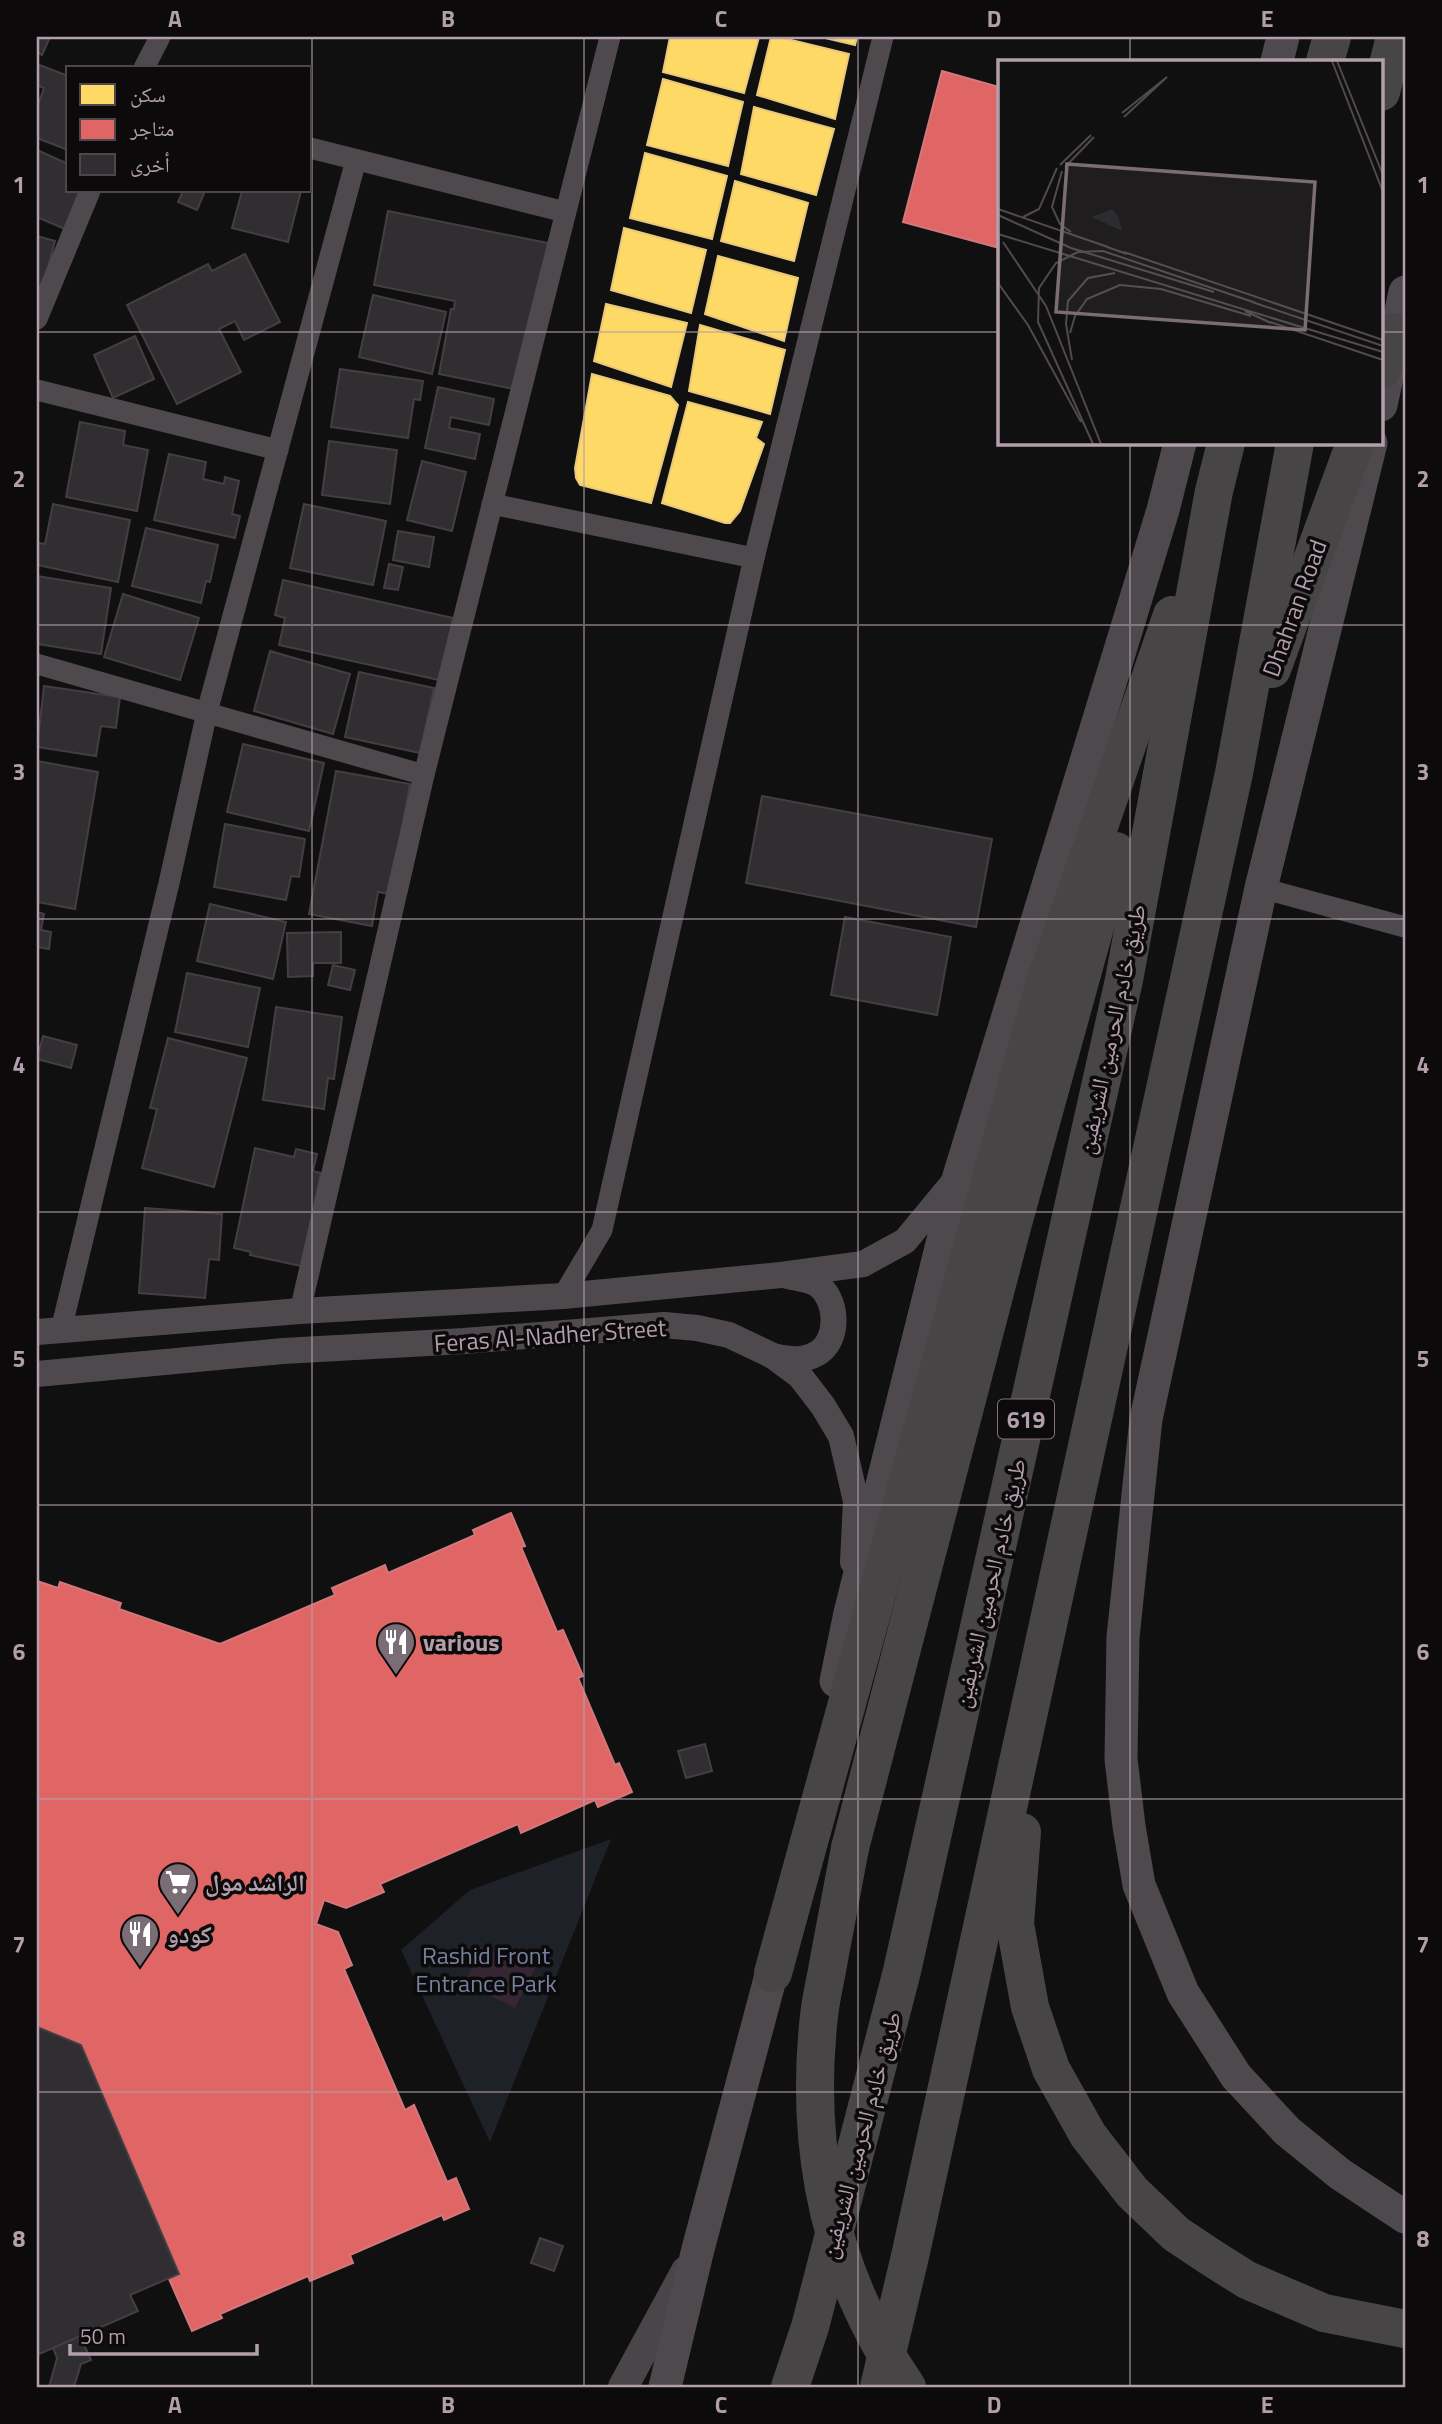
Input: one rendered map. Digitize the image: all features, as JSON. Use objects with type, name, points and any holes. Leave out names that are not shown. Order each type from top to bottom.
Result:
[{"type":"highway","points":[[1325,60],[1332,37]]},
{"type":"highway","points":[[1382,88],[1395,37]]},
{"type":"highway","points":[[1382,368],[1395,332]]},
{"type":"highway","name":"طريق خادم الحرمين الشريفين","points":[[790,2387],[810,2327],[902,1971],[1124,980],[1214,491],[1226,444]]},
{"type":"highway","name":"619","points":[[879,2387],[911,2252],[1234,773],[1295,444]]},
{"type":"highway","name":"Dhahran Road","points":[[1234,773],[1354,444]]},
{"type":"highway","points":[[907,2387],[881,2350],[854,2291],[828,2214],[817,2150],[815,2086],[819,2015],[850,1848],[1012,1227],[1214,491]]},
{"type":"highway","points":[[773,1973],[1044,986],[1214,491]]},
{"type":"highway","points":[[1053,1596],[1024,1799],[1015,1924],[1030,2007],[1051,2069],[1087,2134],[1132,2192],[1176,2234],[1247,2280],[1314,2308],[1376,2325],[1405,2329]]},
{"type":"main road","points":[[1277,60],[1283,37]]},
{"type":"main road","points":[[1382,400],[1405,292]]},
{"type":"main road","points":[[665,2387],[698,2249],[773,1973],[850,1613],[959,1176],[1163,510],[1180,444]]},
{"type":"main road","points":[[1371,444],[1261,888],[1146,1419],[1122,1637],[1121,1759],[1139,1885],[1183,1993],[1236,2076],[1287,2131],[1340,2174],[1405,2217]]},
{"type":"main road","points":[[623,2387],[698,2249]]},
{"type":"street","points":[[145,66],[160,37]]},
{"type":"street","points":[[300,1311],[424,775],[610,37]]},
{"type":"street","points":[[563,1296],[603,1230],[754,558],[883,37]]},
{"type":"street","points":[[312,149],[565,212]]},
{"type":"street","points":[[49,1331],[165,897],[207,712],[356,160]]},
{"type":"street","points":[[37,319],[90,192]]},
{"type":"street","points":[[37,390],[278,450]]},
{"type":"street","points":[[492,505],[754,558]]},
{"type":"street","points":[[37,664],[424,775]]},
{"type":"street","points":[[1261,888],[1405,928]]},
{"type":"street","name":"Feras Al-Nadher Street","points":[[49,1331],[300,1311],[563,1296],[781,1275],[863,1264],[905,1241],[959,1176]]},
{"type":"street","points":[[773,1356],[791,1360],[818,1353],[830,1338],[833,1323],[827,1294],[816,1284],[781,1275]]},
{"type":"street","name":"Feras Al-Nadher Street","points":[[37,1374],[283,1351],[464,1341],[664,1325],[729,1335],[773,1356],[800,1376],[841,1436],[856,1501],[850,1613]]},
{"type":"green space","name":"Rashid Front Entrance Park","points":[[611,1839],[490,2142],[401,1950],[470,1890]]},
{"type":"shaded area","points":[[478,1947],[537,1964],[515,2008],[466,1984]]},
{"type":"building: سكن","points":[[670,37],[759,37],[744,93],[663,72]]},
{"type":"building: سكن","points":[[771,37],[849,54],[835,119],[757,95]]},
{"type":"building: سكن","points":[[821,37],[857,37],[855,45]]},
{"type":"building: سكن","points":[[663,79],[743,102],[728,166],[647,145]]},
{"type":"building: سكن","points":[[754,107],[834,129],[816,195],[741,174]]},
{"type":"building: سكن","points":[[645,153],[727,176],[712,239],[630,218]]},
{"type":"building: سكن","points":[[735,181],[808,203],[794,261],[721,241]]},
{"type":"building: سكن","points":[[624,228],[706,250],[691,313],[611,290]]},
{"type":"building: سكن","points":[[718,256],[798,278],[784,341],[705,314]]},
{"type":"building: سكن","points":[[606,304],[687,323],[671,387],[594,361]]},
{"type":"building: سكن","points":[[700,325],[785,350],[770,414],[689,391]]},
{"type":"building: سكن","points":[[592,374],[670,396],[678,405],[651,503],[580,485],[576,478],[575,468]]},
{"type":"building: سكن","points":[[688,402],[762,422],[756,438],[764,444],[740,511],[730,523],[662,503]]},
{"type":"building: متاجر","points":[[942,71],[998,87],[998,248],[903,222]]},
{"type":"building: متاجر","name":"الراشد مول","points":[[511,1513],[525,1546],[521,1547],[557,1632],[563,1630],[583,1676],[578,1678],[615,1765],[619,1763],[632,1792],[598,1807],[595,1800],[521,1833],[518,1824],[380,1884],[384,1892],[346,1908],[324,1900],[316,1924],[338,1932],[352,1965],[344,1969],[405,2110],[414,2105],[447,2182],[456,2178],[469,2209],[444,2220],[442,2215],[350,2255],[353,2263],[310,2281],[308,2276],[220,2314],[222,2318],[192,2331],[169,2279],[179,2274],[81,2045],[37,2027],[37,1581],[58,1588],[60,1582],[121,1603],[119,1609],[220,1644],[335,1595],[332,1588],[385,1565],[388,1573],[475,1535],[473,1530]]},
{"type":"building: أخرى","points":[[37,37],[50,37],[42,55],[37,52]]},
{"type":"building: أخرى","points":[[37,64],[66,75],[66,149],[37,138],[37,108],[44,88],[37,85]]},
{"type":"building: أخرى","points":[[37,150],[66,163],[66,192],[84,192],[67,230],[37,217]]},
{"type":"building: أخرى","points":[[183,192],[205,192],[197,210],[178,202]]},
{"type":"building: أخرى","points":[[242,192],[301,192],[288,242],[232,228]]},
{"type":"building: أخرى","points":[[388,211],[548,243],[519,390],[439,374],[451,309],[454,309],[455,301],[374,285]]},
{"type":"building: أخرى","points":[[37,236],[55,241],[41,295],[37,294]]},
{"type":"building: أخرى","points":[[245,254],[280,322],[244,340],[235,321],[219,329],[241,372],[177,404],[127,305],[208,264],[212,271]]},
{"type":"building: أخرى","points":[[373,295],[446,312],[432,374],[359,357]]},
{"type":"building: أخرى","points":[[135,336],[154,379],[113,398],[94,355]]},
{"type":"building: أخرى","points":[[340,369],[423,381],[420,400],[414,399],[408,438],[331,427]]},
{"type":"building: أخرى","points":[[438,387],[494,399],[489,425],[451,417],[449,428],[480,434],[475,459],[425,448]]},
{"type":"building: أخرى","points":[[80,422],[125,431],[123,445],[148,450],[137,511],[66,497]]},
{"type":"building: أخرى","points":[[329,441],[397,450],[390,504],[322,495]]},
{"type":"building: أخرى","points":[[169,454],[206,462],[203,479],[224,484],[225,477],[239,481],[232,514],[240,516],[235,538],[154,520]]},
{"type":"building: أخرى","points":[[422,461],[466,472],[452,531],[407,520]]},
{"type":"building: أخرى","points":[[53,504],[130,520],[118,582],[37,565],[38,543],[45,544]]},
{"type":"building: أخرى","points":[[304,504],[386,521],[373,585],[290,568]]},
{"type":"building: أخرى","points":[[146,528],[218,545],[210,582],[206,581],[201,603],[132,586]]},
{"type":"building: أخرى","points":[[398,531],[434,537],[429,567],[393,560]]},
{"type":"building: أخرى","points":[[389,564],[403,567],[398,590],[384,588]]},
{"type":"building: أخرى","points":[[37,576],[111,588],[101,654],[37,644]]},
{"type":"building: أخرى","points":[[283,580],[453,618],[439,680],[279,645],[285,618],[275,615]]},
{"type":"building: أخرى","points":[[123,594],[199,618],[180,680],[104,657]]},
{"type":"building: أخرى","points":[[270,651],[350,674],[333,734],[254,711]]},
{"type":"building: أخرى","points":[[359,672],[434,688],[420,753],[345,737]]},
{"type":"building: أخرى","points":[[44,686],[120,697],[116,728],[101,726],[96,756],[37,747]]},
{"type":"building: أخرى","points":[[243,744],[324,763],[309,831],[227,812]]},
{"type":"building: أخرى","points":[[37,761],[98,772],[75,909],[37,902]]},
{"type":"building: أخرى","points":[[336,771],[410,784],[390,894],[378,892],[372,926],[309,914]]},
{"type":"building: أخرى","points":[[762,796],[992,839],[976,927],[746,883]]},
{"type":"building: أخرى","points":[[225,824],[305,839],[299,877],[291,876],[286,900],[214,887]]},
{"type":"building: أخرى","points":[[210,904],[286,922],[273,979],[197,961]]},
{"type":"building: أخرى","points":[[37,912],[44,914],[41,930],[51,932],[49,949],[37,947]]},
{"type":"building: أخرى","points":[[845,917],[951,937],[937,1015],[831,995]]},
{"type":"building: أخرى","points":[[341,932],[341,963],[313,963],[313,976],[288,977],[287,933]]},
{"type":"building: أخرى","points":[[333,965],[355,970],[350,990],[328,985]]},
{"type":"building: أخرى","points":[[187,973],[260,988],[248,1047],[175,1032]]},
{"type":"building: أخرى","points":[[276,1007],[342,1017],[334,1079],[328,1078],[324,1109],[263,1100]]},
{"type":"building: أخرى","points":[[43,1036],[77,1045],[71,1068],[37,1059]]},
{"type":"building: أخرى","points":[[168,1038],[247,1058],[214,1187],[142,1168],[157,1109],[150,1108]]},
{"type":"building: أخرى","points":[[255,1148],[294,1157],[296,1149],[317,1154],[313,1171],[321,1173],[301,1266],[250,1255],[251,1252],[234,1248]]},
{"type":"building: أخرى","points":[[145,1208],[222,1214],[219,1260],[209,1259],[205,1298],[139,1293]]},
{"type":"building: أخرى","points":[[705,1744],[712,1771],[686,1778],[678,1751]]},
{"type":"building: أخرى","points":[[37,2027],[81,2045],[179,2274],[130,2295],[138,2311],[37,2355]]},
{"type":"building: أخرى","points":[[540,2238],[563,2246],[554,2271],[531,2263]]},
{"type":"building: أخرى","points":[[80,2336],[91,2360],[81,2364],[74,2387],[49,2387],[57,2358],[53,2348]]},
{"type":"place","name":"various","points":[[396,1676]]},
{"type":"place","name":"الراشد مول","points":[[178,1916]]},
{"type":"place","name":"كودو","points":[[140,1968]]}]
